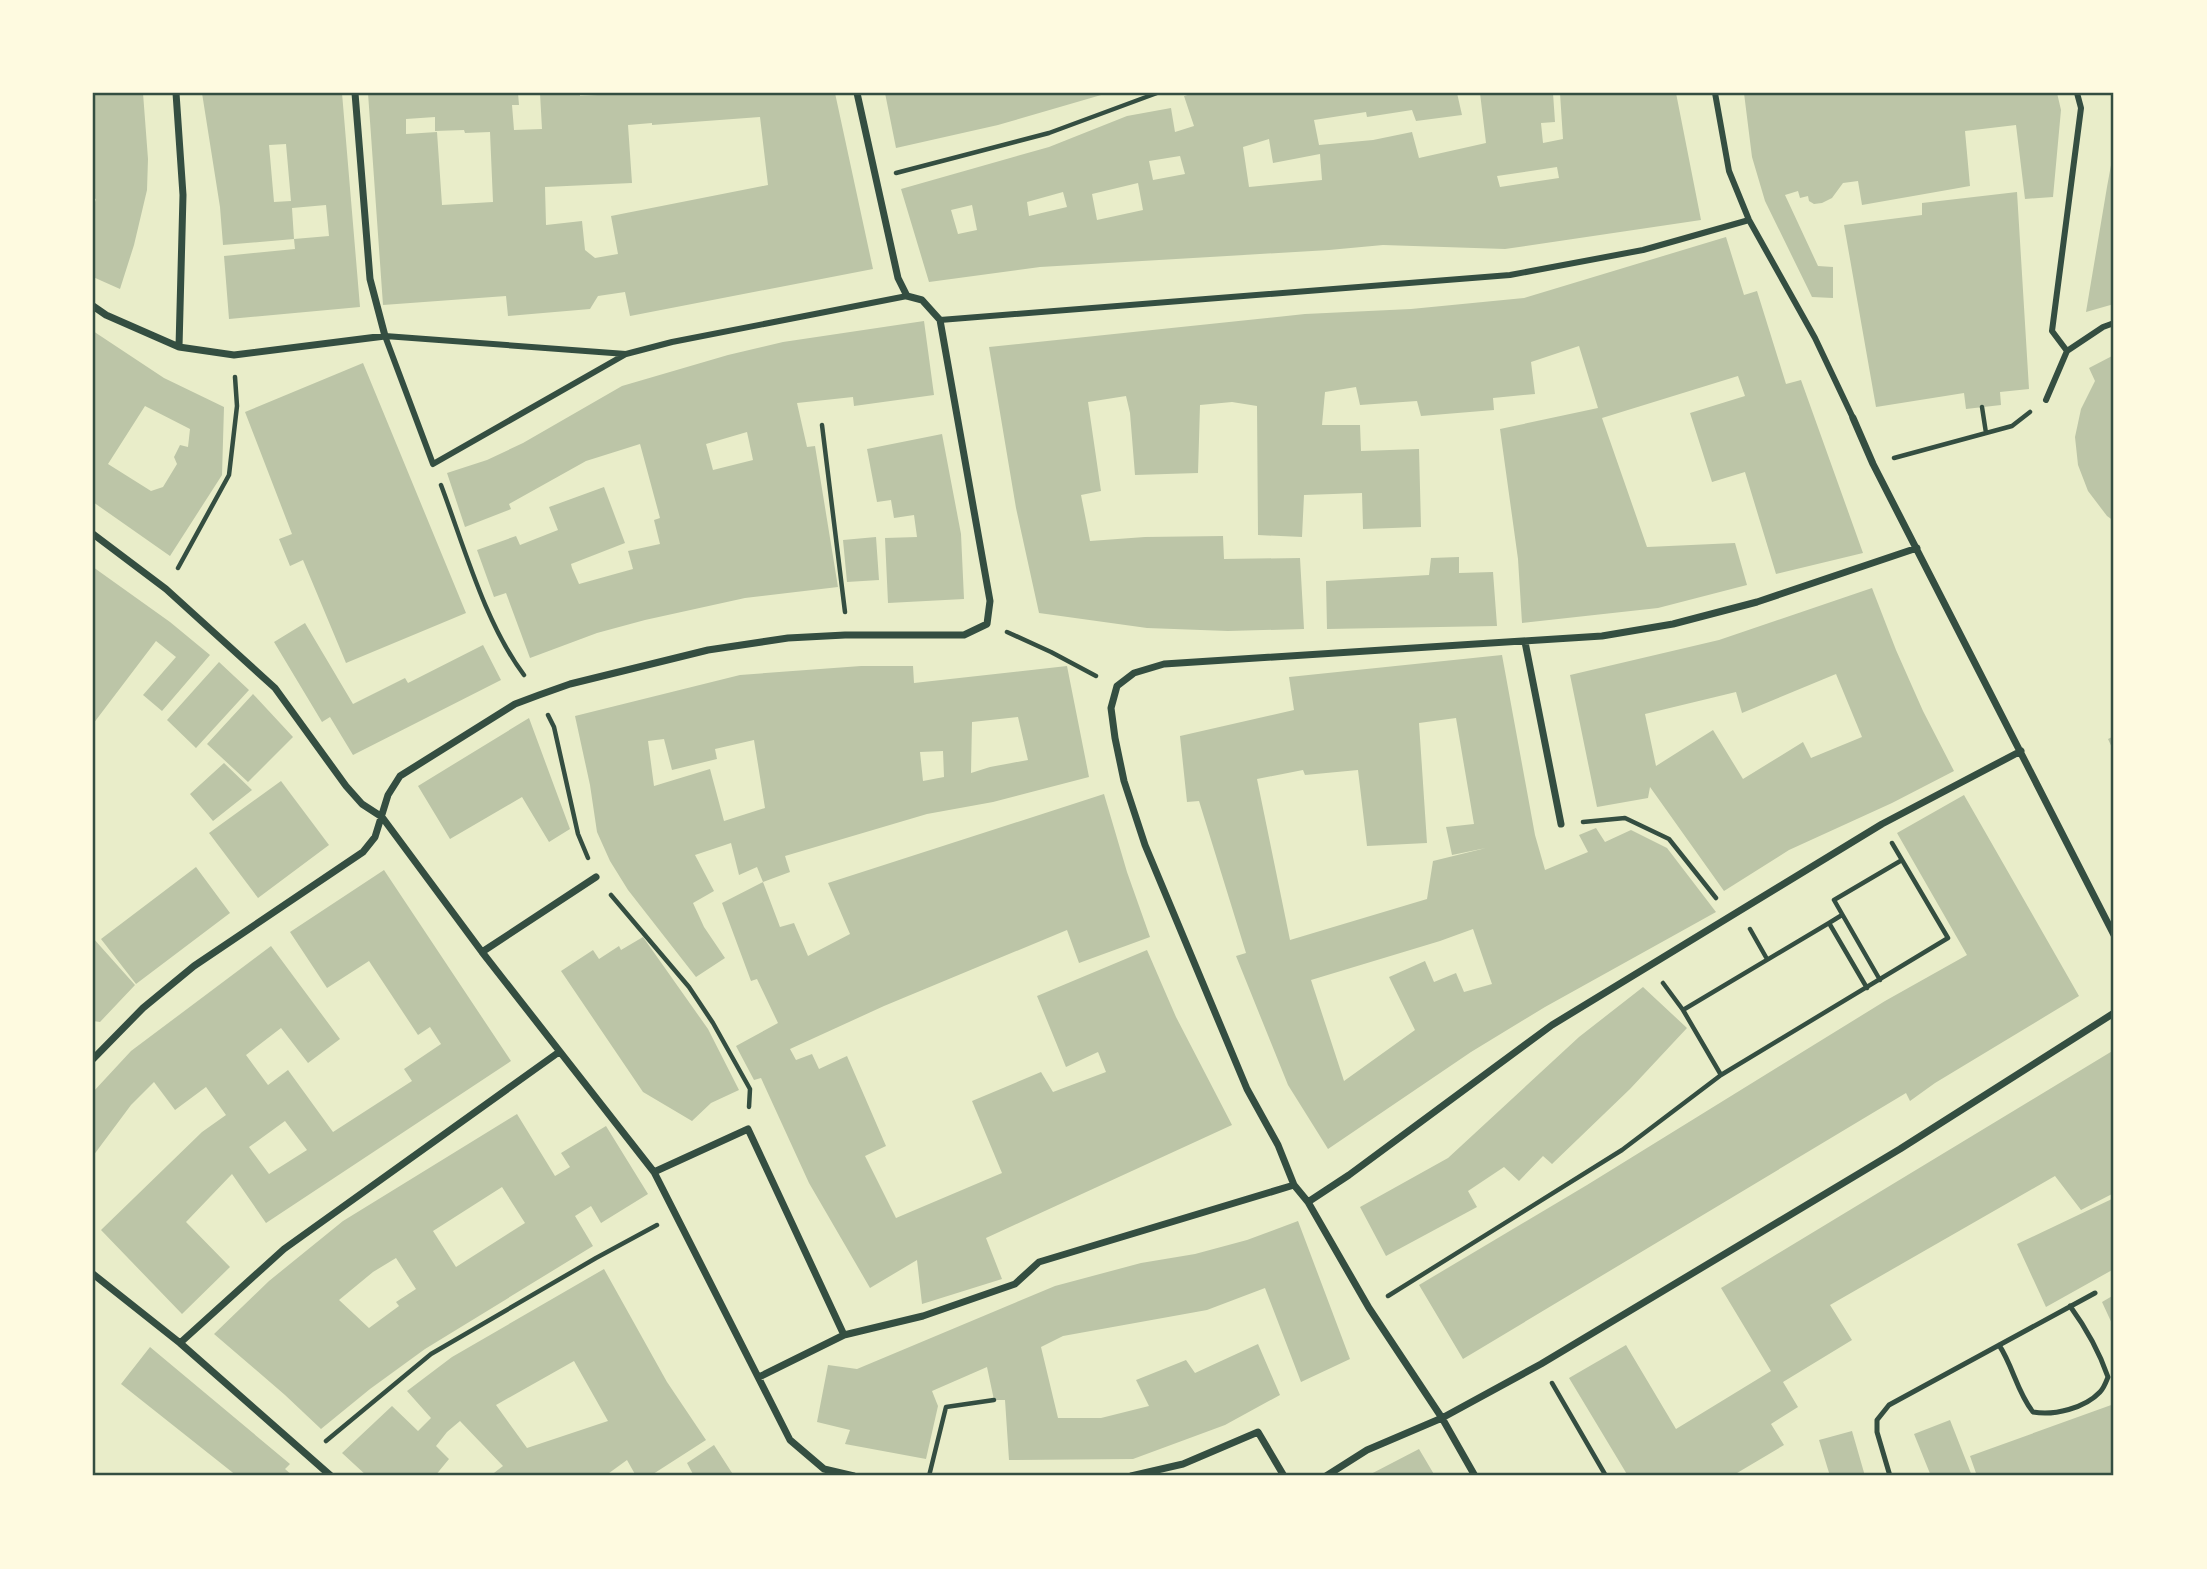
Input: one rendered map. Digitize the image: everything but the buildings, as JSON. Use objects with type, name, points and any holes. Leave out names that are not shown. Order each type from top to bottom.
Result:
[{"type":"street","points":[[176,93],[183,195],[179,347]]},
{"type":"street","points":[[93,1059],[143,1009],[194,967],[363,852],[375,837],[388,795],[400,776],[515,704],[570,684],[708,650],[788,638],[964,635],[986,624],[990,601],[940,320],[922,300],[907,296],[672,342],[626,354],[433,464],[385,336],[370,279],[355,93]]},
{"type":"street","points":[[856,93],[898,278],[907,296]]},
{"type":"street","points":[[1715,93],[1729,171],[1749,219],[1815,338],[1873,464],[2114,935]]},
{"type":"street","points":[[2067,351],[2052,331],[2081,108],[2077,93]]},
{"type":"street","points":[[940,320],[1510,275],[1643,250],[1749,219]]},
{"type":"street","points":[[93,306],[106,315],[179,347],[234,355],[385,336],[626,354]]},
{"type":"street","points":[[2046,400],[2067,351],[2103,327],[2114,323]]},
{"type":"street","points":[[93,534],[166,589],[275,688],[346,786],[362,804],[382,817],[482,952],[654,1172],[790,1440],[824,1469],[854,1476]]},
{"type":"street","points":[[1475,1476],[1442,1418],[1369,1308],[1308,1202],[1294,1185],[1278,1145],[1247,1088],[1145,845],[1124,780],[1115,738],[1111,708],[1117,686],[1134,673],[1164,664],[1602,636],[1673,624],[1756,602],[1917,548]]},
{"type":"street","points":[[1525,642],[1562,824]]},
{"type":"street","points":[[1308,1202],[1349,1175],[1552,1025],[1882,824],[2021,751]]},
{"type":"street","points":[[482,952],[596,877]]},
{"type":"street","points":[[1325,1476],[1367,1450],[1442,1418],[1541,1364],[1900,1149],[2114,1013]]},
{"type":"street","points":[[180,1343],[284,1249],[559,1052]]},
{"type":"street","points":[[654,1172],[748,1129],[844,1335]]},
{"type":"street","points":[[759,1377],[844,1335],[923,1316],[1015,1284],[1040,1262],[1294,1185]]},
{"type":"street","points":[[93,1274],[180,1343],[331,1476]]},
{"type":"street","points":[[1131,1476],[1183,1464],[1258,1432],[1284,1476]]},
{"type":"lane","points":[[1890,1476],[1877,1432],[1877,1420],[1889,1405],[2095,1293]]},
{"type":"lane","points":[[1999,1345],[2025,1402],[2033,1412],[2057,1413],[2094,1397],[2102,1390],[2108,1377],[2084,1325],[2070,1306]]},
{"type":"path","points":[[875,178],[1049,133],[1157,93]]},
{"type":"path","points":[[166,589],[229,475],[237,406],[234,355]]},
{"type":"path","points":[[1873,464],[2012,426],[2046,400]]},
{"type":"path","points":[[1982,407],[1986,433]]},
{"type":"path","points":[[822,425],[845,600],[845,635]]},
{"type":"path","points":[[433,464],[488,611],[511,658],[539,695],[554,727],[578,834],[596,877],[689,987],[713,1023],[750,1089],[748,1129]]},
{"type":"path","points":[[986,624],[1051,652],[1117,686]]},
{"type":"path","points":[[1562,824],[1625,818],[1669,839],[1731,917]]},
{"type":"path","points":[[1369,1308],[1622,1150],[1721,1075],[1948,938],[1882,824]]},
{"type":"path","points":[[1880,980],[1834,900],[1902,860]]},
{"type":"path","points":[[1683,1010],[1842,915]]},
{"type":"path","points":[[1829,923],[1867,988]]},
{"type":"path","points":[[1759,945],[1767,959]]},
{"type":"path","points":[[1649,966],[1683,1010],[1721,1075]]},
{"type":"path","points":[[308,1457],[431,1354],[677,1214]]},
{"type":"path","points":[[1541,1364],[1606,1476]]},
{"type":"path","points":[[929,1476],[946,1407],[994,1400]]}]
